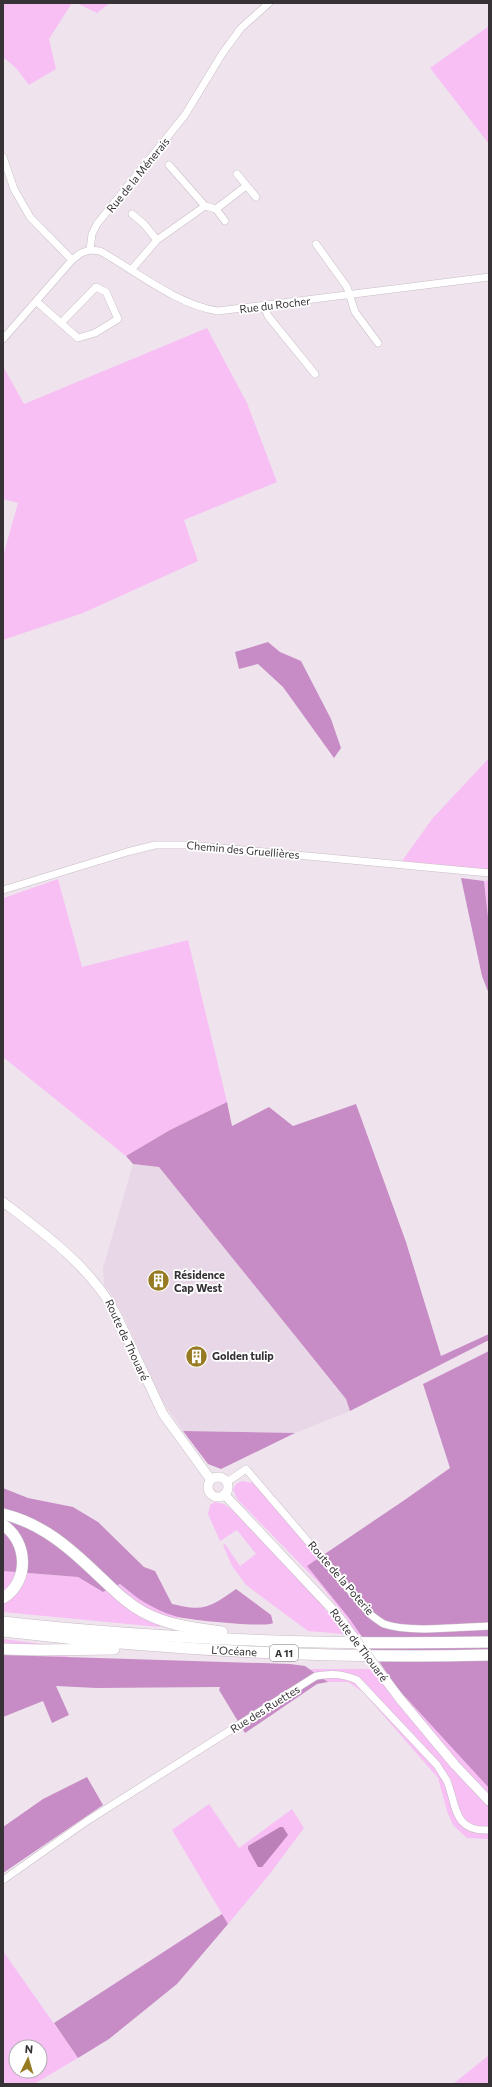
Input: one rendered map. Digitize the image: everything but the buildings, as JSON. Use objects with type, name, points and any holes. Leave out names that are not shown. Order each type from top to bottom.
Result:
[{"type":"highway","points":[[3,1509],[17,1513],[50,1530],[54,1537]]},
{"type":"highway","points":[[3,1514],[28,1522],[54,1537],[126,1601],[143,1612],[170,1623],[241,1634],[251,1639]]},
{"type":"highway","points":[[3,1525],[16,1537],[21,1548],[23,1563],[19,1581],[11,1592],[3,1598]]},
{"type":"highway","name":"L’Océane","points":[[3,1622],[112,1632],[251,1639],[342,1642],[489,1642]]},
{"type":"highway","name":"L’Océane","points":[[3,1631],[140,1645],[356,1655],[489,1655]]},
{"type":"highway","points":[[3,1649],[124,1649],[140,1645]]},
{"type":"main road","name":"Route de Thouaré","points":[[3,1202],[65,1252],[93,1278],[108,1299],[116,1314],[153,1397],[163,1414],[212,1480]]},
{"type":"main road","points":[[220,1477],[227,1482],[228,1489],[224,1494],[219,1496],[211,1493],[209,1488],[212,1480],[220,1477]]},
{"type":"main road","name":"Route de Thouaré","points":[[224,1494],[334,1611],[400,1699],[455,1765],[489,1801]]},
{"type":"street","name":"Rue de la Ménerais","points":[[90,250],[90,241],[97,224],[185,115],[222,54],[241,28],[269,3]]},
{"type":"street","points":[[3,156],[14,189],[30,218],[72,260]]},
{"type":"street","points":[[170,165],[205,206],[216,209],[225,221]]},
{"type":"street","points":[[237,174],[256,197]]},
{"type":"street","points":[[216,209],[246,186]]},
{"type":"street","points":[[132,269],[157,240],[205,206]]},
{"type":"street","points":[[132,214],[144,224],[157,240]]},
{"type":"street","points":[[316,244],[347,287],[355,312],[378,343]]},
{"type":"street","points":[[3,339],[37,302],[72,260],[82,253],[90,250]]},
{"type":"street","name":"Rue du Rocher","points":[[90,250],[100,251],[180,299],[207,309],[227,311],[489,277]]},
{"type":"street","points":[[37,302],[78,338],[95,332],[118,319],[106,292],[96,287],[61,323]]},
{"type":"street","points":[[264,306],[268,316],[315,374]]},
{"type":"street","name":"Chemin des Gruellières","points":[[3,890],[92,861],[155,845],[189,844],[489,873]]},
{"type":"street","name":"Route de la Poterie","points":[[227,1482],[246,1469],[372,1615],[383,1624],[398,1627],[418,1628],[489,1626]]},
{"type":"street","name":"Rue des Ruettes","points":[[3,1880],[88,1821],[316,1676],[329,1674],[344,1674],[358,1680],[437,1765],[447,1781],[457,1816],[462,1823],[470,1828],[489,1830]]},
{"type":"shaded area","points":[[3,3],[72,3],[49,39],[56,69],[29,85],[16,68],[3,57]]},
{"type":"shaded area","points":[[76,3],[110,3],[97,13]]},
{"type":"shaded area","points":[[489,26],[489,144],[430,68]]},
{"type":"shaded area","points":[[207,328],[247,403],[277,482],[184,520],[198,561],[83,613],[3,640],[3,556],[18,503],[3,499],[3,366],[24,404]]},
{"type":"shaded area","points":[[268,642],[280,652],[301,661],[331,719],[341,748],[334,758],[283,687],[258,664],[239,669],[235,652]]},
{"type":"shaded area","points":[[489,758],[489,871],[402,861],[432,819]]},
{"type":"shaded area","points":[[461,878],[484,881],[489,926],[489,994],[482,976]]},
{"type":"shaded area","points":[[58,879],[82,967],[188,940],[227,1102],[170,1130],[126,1156],[3,1057],[4,898]]},
{"type":"shaded area","points":[[489,880],[489,926],[484,881]]},
{"type":"shaded area","points":[[227,1102],[232,1126],[269,1107],[293,1126],[356,1104],[406,1242],[441,1356],[489,1334],[489,1340],[350,1411],[346,1399],[159,1167],[133,1164],[126,1156],[170,1130]]},
{"type":"shaded area","points":[[133,1164],[159,1167],[346,1399],[350,1411],[295,1433],[183,1431],[162,1401],[125,1319],[104,1285],[103,1268]]},
{"type":"shaded area","points":[[489,1351],[489,1788],[398,1689],[349,1618],[307,1566],[450,1468],[423,1384]]},
{"type":"shaded area","points":[[183,1431],[295,1433],[221,1469],[208,1464]]},
{"type":"shaded area","points":[[242,1481],[253,1483],[285,1519],[405,1635],[345,1634],[308,1631],[246,1585],[232,1566],[223,1545],[225,1544],[240,1566],[256,1554],[237,1530],[220,1541],[208,1514],[210,1505],[215,1502],[224,1504],[238,1514],[238,1516],[301,1580],[333,1619],[349,1621],[319,1583],[237,1499],[233,1489],[236,1484]]},
{"type":"shaded area","points":[[3,1488],[28,1498],[73,1507],[98,1522],[144,1567],[155,1571],[172,1604],[200,1608],[213,1604],[236,1589],[271,1615],[273,1623],[257,1625],[212,1622],[178,1617],[150,1606],[120,1584],[103,1592],[78,1577],[3,1571]]},
{"type":"shaded area","points":[[3,1571],[78,1577],[103,1592],[120,1584],[148,1604],[179,1617],[159,1627],[3,1612]]},
{"type":"shaded area","points":[[3,1639],[49,1645],[68,1657],[3,1655]]},
{"type":"shaded area","points":[[3,1655],[290,1664],[305,1666],[328,1682],[317,1684],[245,1733],[219,1690],[220,1687],[96,1688],[56,1686],[69,1715],[52,1723],[43,1701],[3,1717]]},
{"type":"shaded area","points":[[310,1669],[384,1669],[398,1689],[489,1788],[489,1839],[467,1838],[453,1825],[447,1811],[438,1778],[363,1692],[348,1682],[328,1682]]},
{"type":"shaded area","points":[[87,1777],[103,1805],[3,1873],[3,1827],[43,1799]]},
{"type":"shaded area","points":[[209,1804],[239,1848],[292,1809],[304,1828],[269,1875],[228,1924],[172,1830]]},
{"type":"shaded area","points":[[280,1827],[283,1827],[288,1835],[262,1867],[258,1867],[248,1849],[248,1846]]},
{"type":"shaded area","points":[[222,1914],[228,1924],[177,1984],[109,2039],[78,2058],[54,2023]]},
{"type":"shaded area","points":[[3,1951],[78,2058],[48,2076],[48,2039],[8,2039],[8,2079],[42,2079],[34,2084],[3,2084]]},
{"type":"shaded area","points":[[489,2055],[489,2084],[453,2084]]},
{"type":"place","name":"Résidence Cap West","points":[[159,1281]]},
{"type":"place","name":"Golden tulip","points":[[197,1356]]}]
